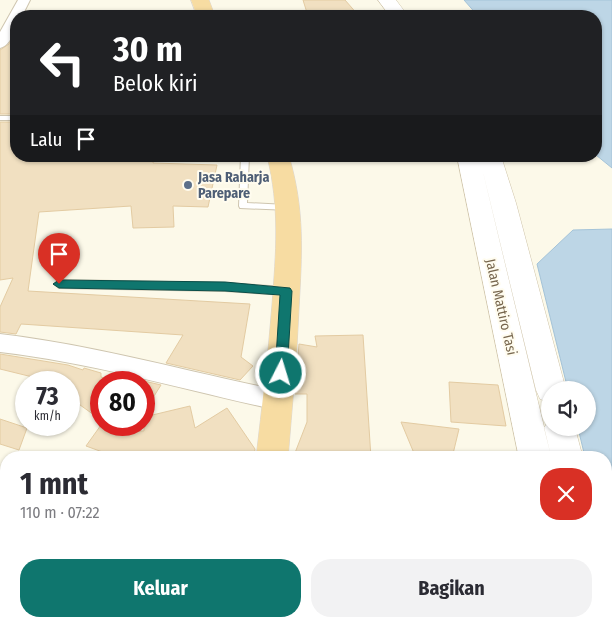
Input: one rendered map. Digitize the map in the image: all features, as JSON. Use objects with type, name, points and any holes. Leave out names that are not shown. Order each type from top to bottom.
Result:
[{"type":"highway","points":[[273,451],[282,359],[290,237],[286,185],[280,162]]},
{"type":"main road","name":"Jalan Mattiro Tasi","points":[[469,162],[533,451]]},
{"type":"main road","name":"Jalan Mattiro Tasi","points":[[492,162],[504,203],[548,381]]},
{"type":"main road","points":[[562,436],[565,451]]},
{"type":"street","points":[[0,44],[10,26]]},
{"type":"street","points":[[0,343],[29,345],[100,358],[236,392],[277,400]]},
{"type":"lane","points":[[245,162],[243,206],[288,208]]},
{"type":"lane","points":[[59,284],[225,287],[286,291]]},
{"type":"water","points":[[464,0],[612,0],[612,168],[602,160],[602,10],[473,10]]},
{"type":"water","points":[[612,229],[612,451],[584,451],[580,436],[596,436],[596,381],[566,381],[537,264],[573,230]]},
{"type":"building","points":[[303,0],[345,0],[354,10],[306,10]]},
{"type":"building","points":[[10,42],[10,114],[0,114],[0,50]]},
{"type":"building","points":[[0,122],[10,122],[10,162],[153,162],[217,165],[208,207],[173,206],[174,227],[133,228],[131,206],[39,212],[28,291],[250,304],[241,357],[253,366],[240,380],[166,363],[183,335],[21,324],[16,334],[0,332],[0,307],[13,278],[0,280]]},
{"type":"building","points":[[363,335],[371,451],[296,451],[307,422],[307,394],[295,394],[299,344],[317,347],[315,336]]},
{"type":"building","points":[[0,354],[94,371],[90,371],[90,412],[80,405],[80,371],[15,371],[15,373],[0,369]]},
{"type":"building","points":[[449,382],[498,385],[506,426],[451,422]]},
{"type":"building","points":[[155,384],[161,385],[155,395]]},
{"type":"building","points":[[190,406],[195,428],[227,408],[255,449],[255,451],[100,451],[86,446],[93,436],[155,436],[155,414]]},
{"type":"building","points":[[0,419],[15,424],[15,436],[24,436],[19,450],[0,444]]},
{"type":"building","points":[[401,422],[459,429],[454,451],[413,451]]},
{"type":"place","name":"Jasa Raharja Parepare","points":[[188,185]]},
{"type":"route","points":[[59,284],[225,287],[286,291],[281,373]]}]
